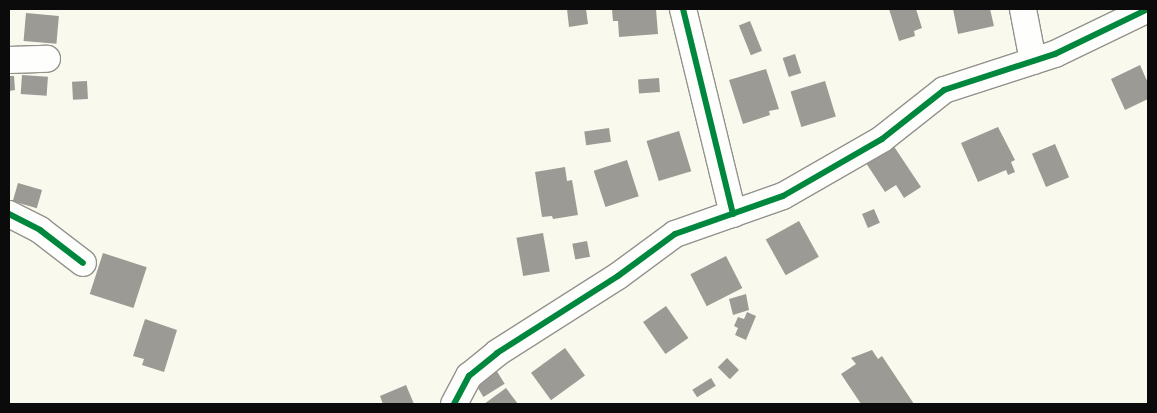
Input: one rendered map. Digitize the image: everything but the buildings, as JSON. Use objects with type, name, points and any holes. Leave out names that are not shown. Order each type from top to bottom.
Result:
[{"type":"street","points":[[683,9],[733,214]]},
{"type":"street","points":[[1022,9],[1033,61]]},
{"type":"street","points":[[454,404],[468,376],[497,353],[618,276],[675,234],[783,196],[882,139],[944,90],[1033,61],[1148,9]]},
{"type":"street","points":[[9,60],[47,59]]},
{"type":"street","points":[[9,214],[40,230],[83,263]]},
{"type":"cycle path","points":[[683,9],[733,214]]},
{"type":"cycle path","points":[[454,404],[469,376],[497,353],[618,276],[675,234],[783,196],[882,139],[944,90],[1055,54],[1148,9]]},
{"type":"cycle path","points":[[9,214],[40,230],[83,263]]}]
